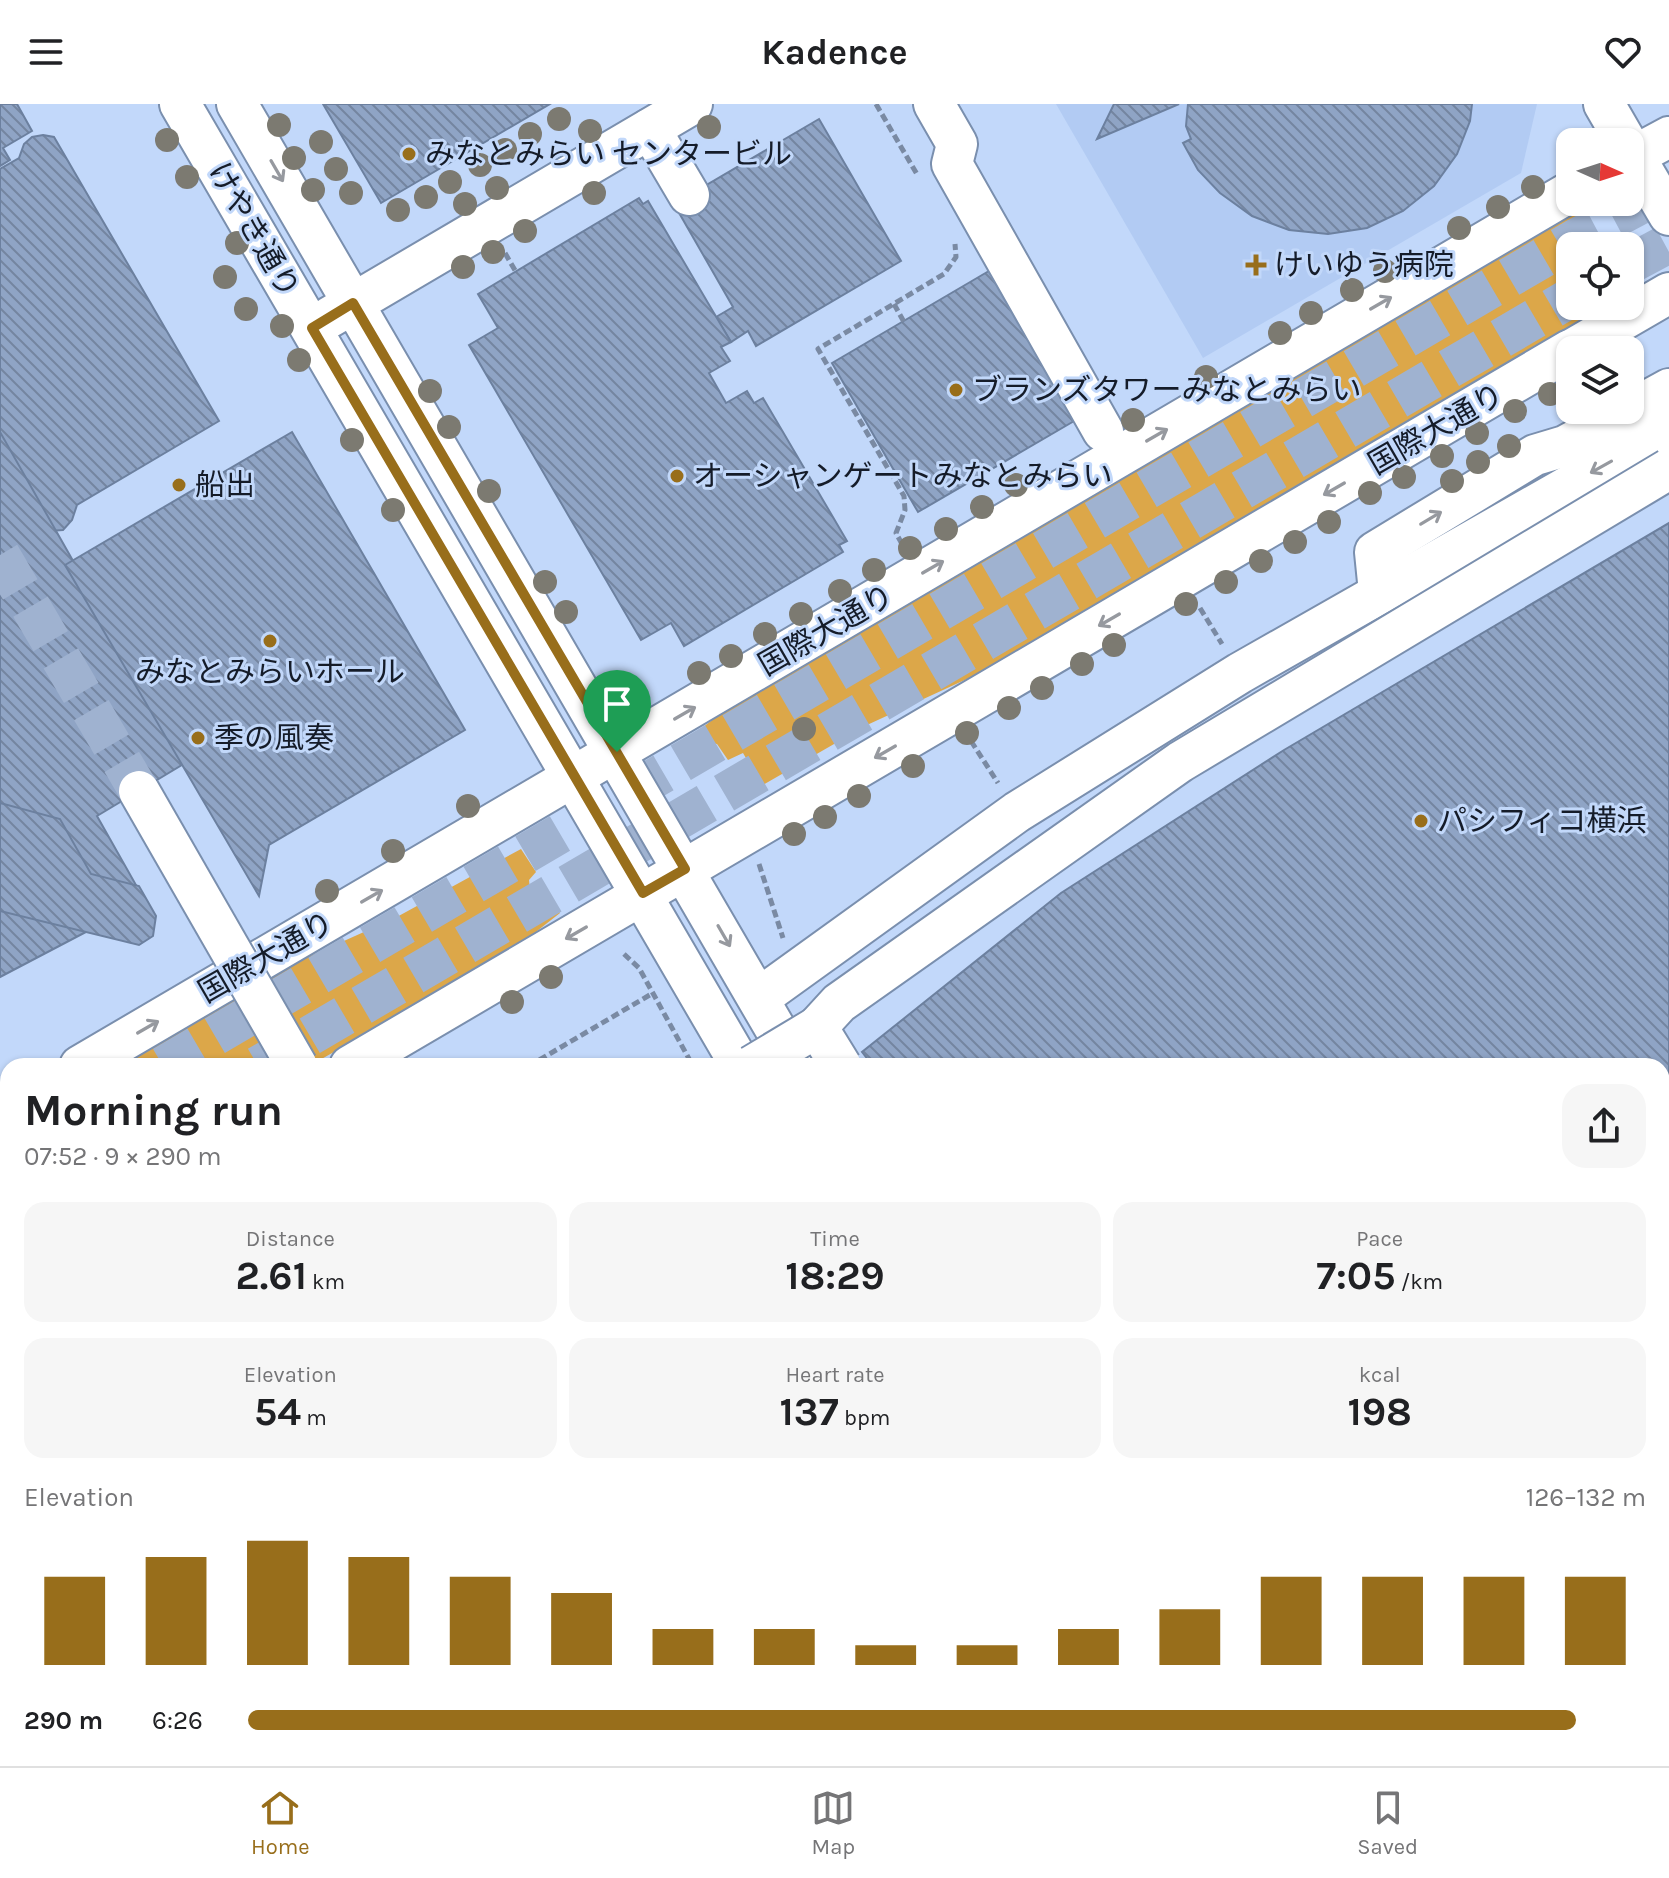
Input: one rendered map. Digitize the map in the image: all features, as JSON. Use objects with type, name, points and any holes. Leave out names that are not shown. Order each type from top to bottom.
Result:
[{"type":"street","name":"けやき通り","points":[[180,104],[643,893],[735,1058]]},
{"type":"street","name":"けやき通り","points":[[237,104],[793,1058]]},
{"type":"street","points":[[312,328],[692,104]]},
{"type":"street","points":[[934,104],[957,144],[952,164],[1103,431]]},
{"type":"street","points":[[1604,104],[1617,128]]},
{"type":"street","points":[[1660,104],[1669,119]]},
{"type":"street","points":[[650,129],[689,195]]},
{"type":"street","points":[[1644,146],[1669,137]]},
{"type":"street","points":[[1644,174],[1669,215]]},
{"type":"street","name":"国際大通り","points":[[94,1058],[1556,200]]},
{"type":"street","name":"国際大通り","points":[[1594,336],[1669,293]]},
{"type":"street","name":"国際大通り","points":[[364,1058],[1556,358]]},
{"type":"street","points":[[1379,592],[1375,552],[1535,455],[1565,446],[1669,389]]},
{"type":"street","points":[[759,998],[1017,812],[1379,592],[1669,429]]},
{"type":"street","points":[[751,1058],[817,1027],[839,1003],[1180,762],[1669,469]]},
{"type":"street","points":[[139,791],[292,1058]]},
{"type":"street","points":[[817,1027],[836,1058]]},
{"type":"path","points":[[876,104],[922,183]]},
{"type":"path","points":[[905,548],[896,533],[905,510],[904,496],[818,349],[952,266],[956,257],[952,236]]},
{"type":"path","points":[[504,253],[516,272]]},
{"type":"path","points":[[894,304],[904,322]]},
{"type":"path","points":[[968,737],[1017,812]]},
{"type":"path","points":[[624,954],[639,968],[689,1058]]},
{"type":"path","points":[[543,1058],[653,993]]},
{"type":"shaded area","name":"けいゆう病院","points":[[1056,104],[1537,104],[1521,173],[1203,358]]},
{"type":"shaded area","points":[[1566,216],[1579,216],[1589,232],[1556,232],[1556,320],[1582,320],[1570,329],[1006,661],[867,725],[735,798],[744,791],[741,784],[731,789],[727,782],[750,765],[743,753],[728,760],[717,744],[703,742],[698,731],[738,700]]},
{"type":"shaded area","points":[[521,849],[536,872],[529,880],[530,890],[539,896],[548,893],[560,913],[505,956],[323,1058],[128,1058],[295,963],[395,918]]},
{"type":"building","points":[[0,104],[17,104],[32,131],[3,148],[10,160],[0,166]]},
{"type":"building","name":"みなとみらい センタービル","points":[[323,104],[550,104],[381,203]]},
{"type":"building","points":[[1114,104],[1179,104],[1097,139]]},
{"type":"building","name":"けいゆう病院","points":[[1188,104],[1472,104],[1470,121],[1457,154],[1434,186],[1403,211],[1367,228],[1328,234],[1289,230],[1252,216],[1220,193],[1198,170],[1183,143],[1191,139],[1186,126]]},
{"type":"building","points":[[819,119],[901,261],[756,346],[748,331],[731,342],[716,317],[733,307],[674,204]]},
{"type":"building","points":[[32,137],[54,137],[219,421],[77,505],[72,520],[63,530],[49,531],[39,526],[0,458],[0,169],[19,158],[24,144]]},
{"type":"building","name":"オーシャンゲートみなとみらい","points":[[639,198],[643,204],[648,201],[731,342],[721,347],[730,361],[709,373],[726,403],[747,391],[754,403],[763,398],[847,541],[839,545],[843,552],[684,646],[671,623],[641,640],[469,345],[498,328],[478,294]]},
{"type":"building","name":"ブランズタワーみなとみらい","points":[[994,268],[1081,417],[918,512],[832,363]]},
{"type":"building","points":[[0,432],[187,762],[97,816],[145,901],[0,977]]},
{"type":"building","points":[[292,432],[465,730],[269,845],[259,896],[65,565]]},
{"type":"building","name":"パシフィコ横浜","points":[[1669,523],[1669,1058],[867,1058],[862,1052],[1061,893],[1284,750]]},
{"type":"building","points":[[0,803],[60,819],[91,874],[139,886],[156,916],[153,936],[139,945],[0,911]]},
{"type":"tunnel","points":[[177,1058],[1575,239],[1669,189]]},
{"type":"tunnel","points":[[1644,256],[1669,243]]},
{"type":"tunnel","points":[[272,1058],[1556,306]]},
{"type":"tunnel","points":[[0,555],[139,791]]},
{"type":"place","name":"みなとみらい センタービル","points":[[409,154]]},
{"type":"place","name":"けいゆう病院","points":[[1256,265]]},
{"type":"place","name":"ブランズタワーみなとみらい","points":[[956,390]]},
{"type":"place","name":"オーシャンゲートみなとみらい","points":[[677,476]]},
{"type":"place","name":"船出","points":[[179,485]]},
{"type":"place","name":"みなとみらいホール","points":[[270,641]]},
{"type":"place","name":"季の風奏","points":[[198,738]]},
{"type":"place","name":"パシフィコ横浜","points":[[1421,821]]},
{"type":"route","points":[[353,303],[617,752],[685,869],[643,893],[312,328],[353,303]]}]
